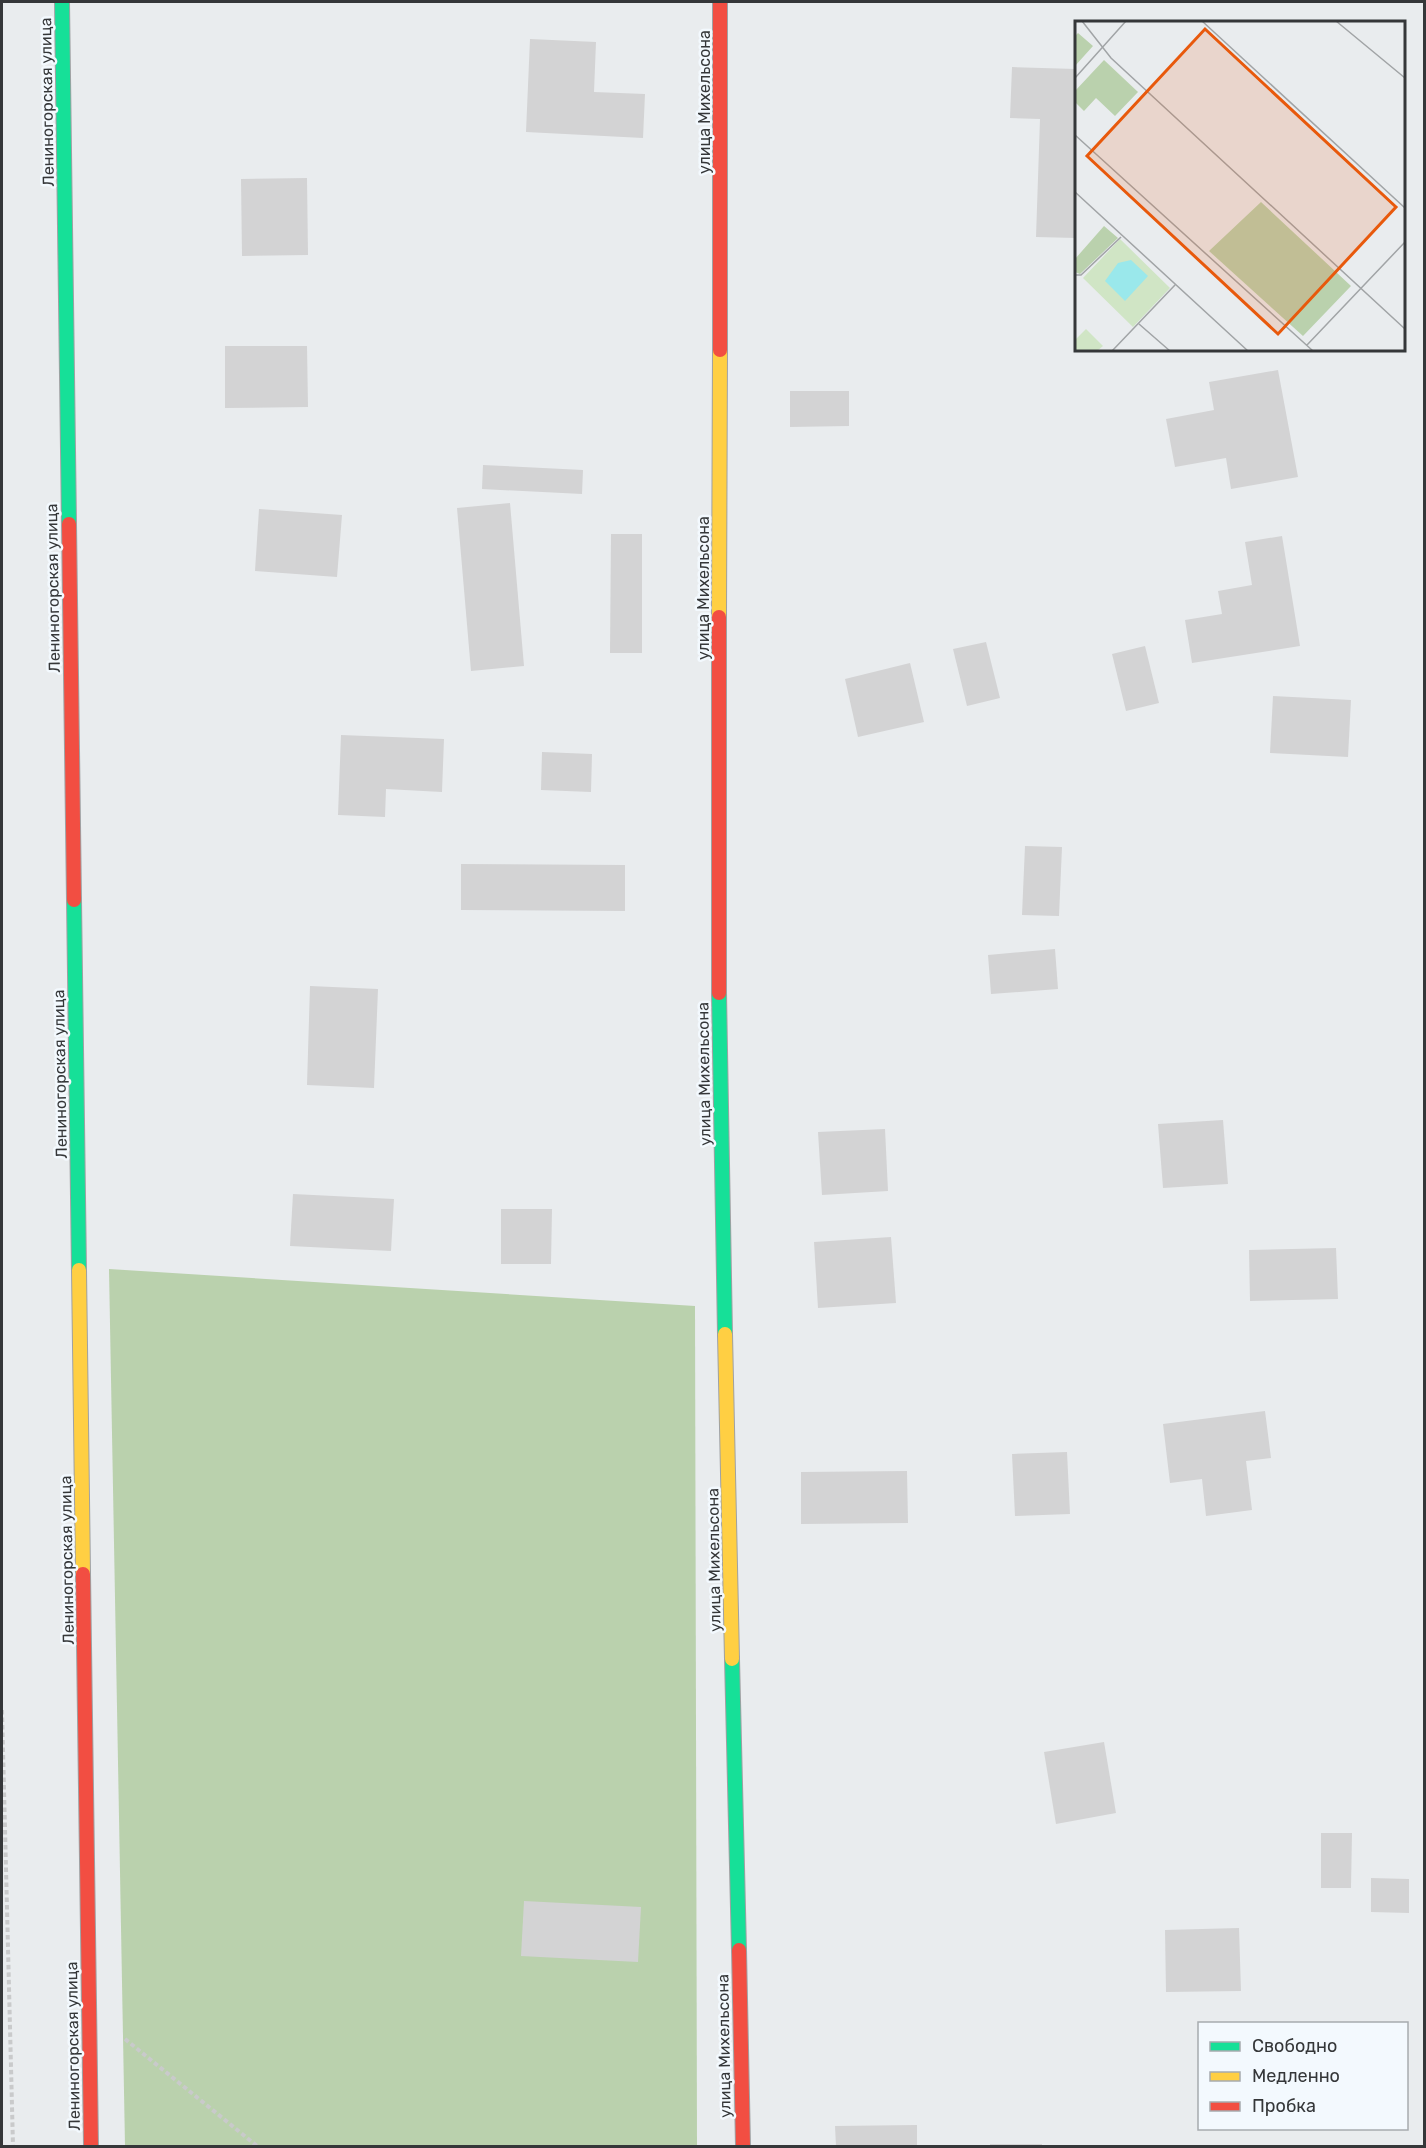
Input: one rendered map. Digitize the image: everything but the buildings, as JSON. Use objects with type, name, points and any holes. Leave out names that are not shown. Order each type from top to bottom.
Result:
[{"type":"street","name":"Лениногорская улица","points":[[62,2],[91,2146]]},
{"type":"street","name":"улица Михельсона","points":[[720,2],[719,1038],[743,2146]]},
{"type":"path","points":[[2,1710],[13,2146]]},
{"type":"path","points":[[89,2010],[257,2146]]},
{"type":"green space","points":[[109,1269],[695,1306],[697,2146],[125,2146]]},
{"type":"traffic: fast","points":[[62,2],[69,524]]},
{"type":"traffic: fast","points":[[74,900],[79,1270]]},
{"type":"traffic: fast","points":[[719,993],[725,1334]]},
{"type":"traffic: fast","points":[[732,1659],[739,1950]]},
{"type":"traffic: slow","points":[[719,617],[720,350]]},
{"type":"traffic: slow","points":[[79,1270],[83,1574]]},
{"type":"traffic: slow","points":[[725,1334],[732,1659]]},
{"type":"traffic: jam","points":[[720,2],[720,350]]},
{"type":"traffic: jam","points":[[69,524],[74,900]]},
{"type":"traffic: jam","points":[[719,617],[719,993]]},
{"type":"traffic: jam","points":[[83,1574],[91,2146]]},
{"type":"traffic: jam","points":[[739,1950],[743,2146]]}]
